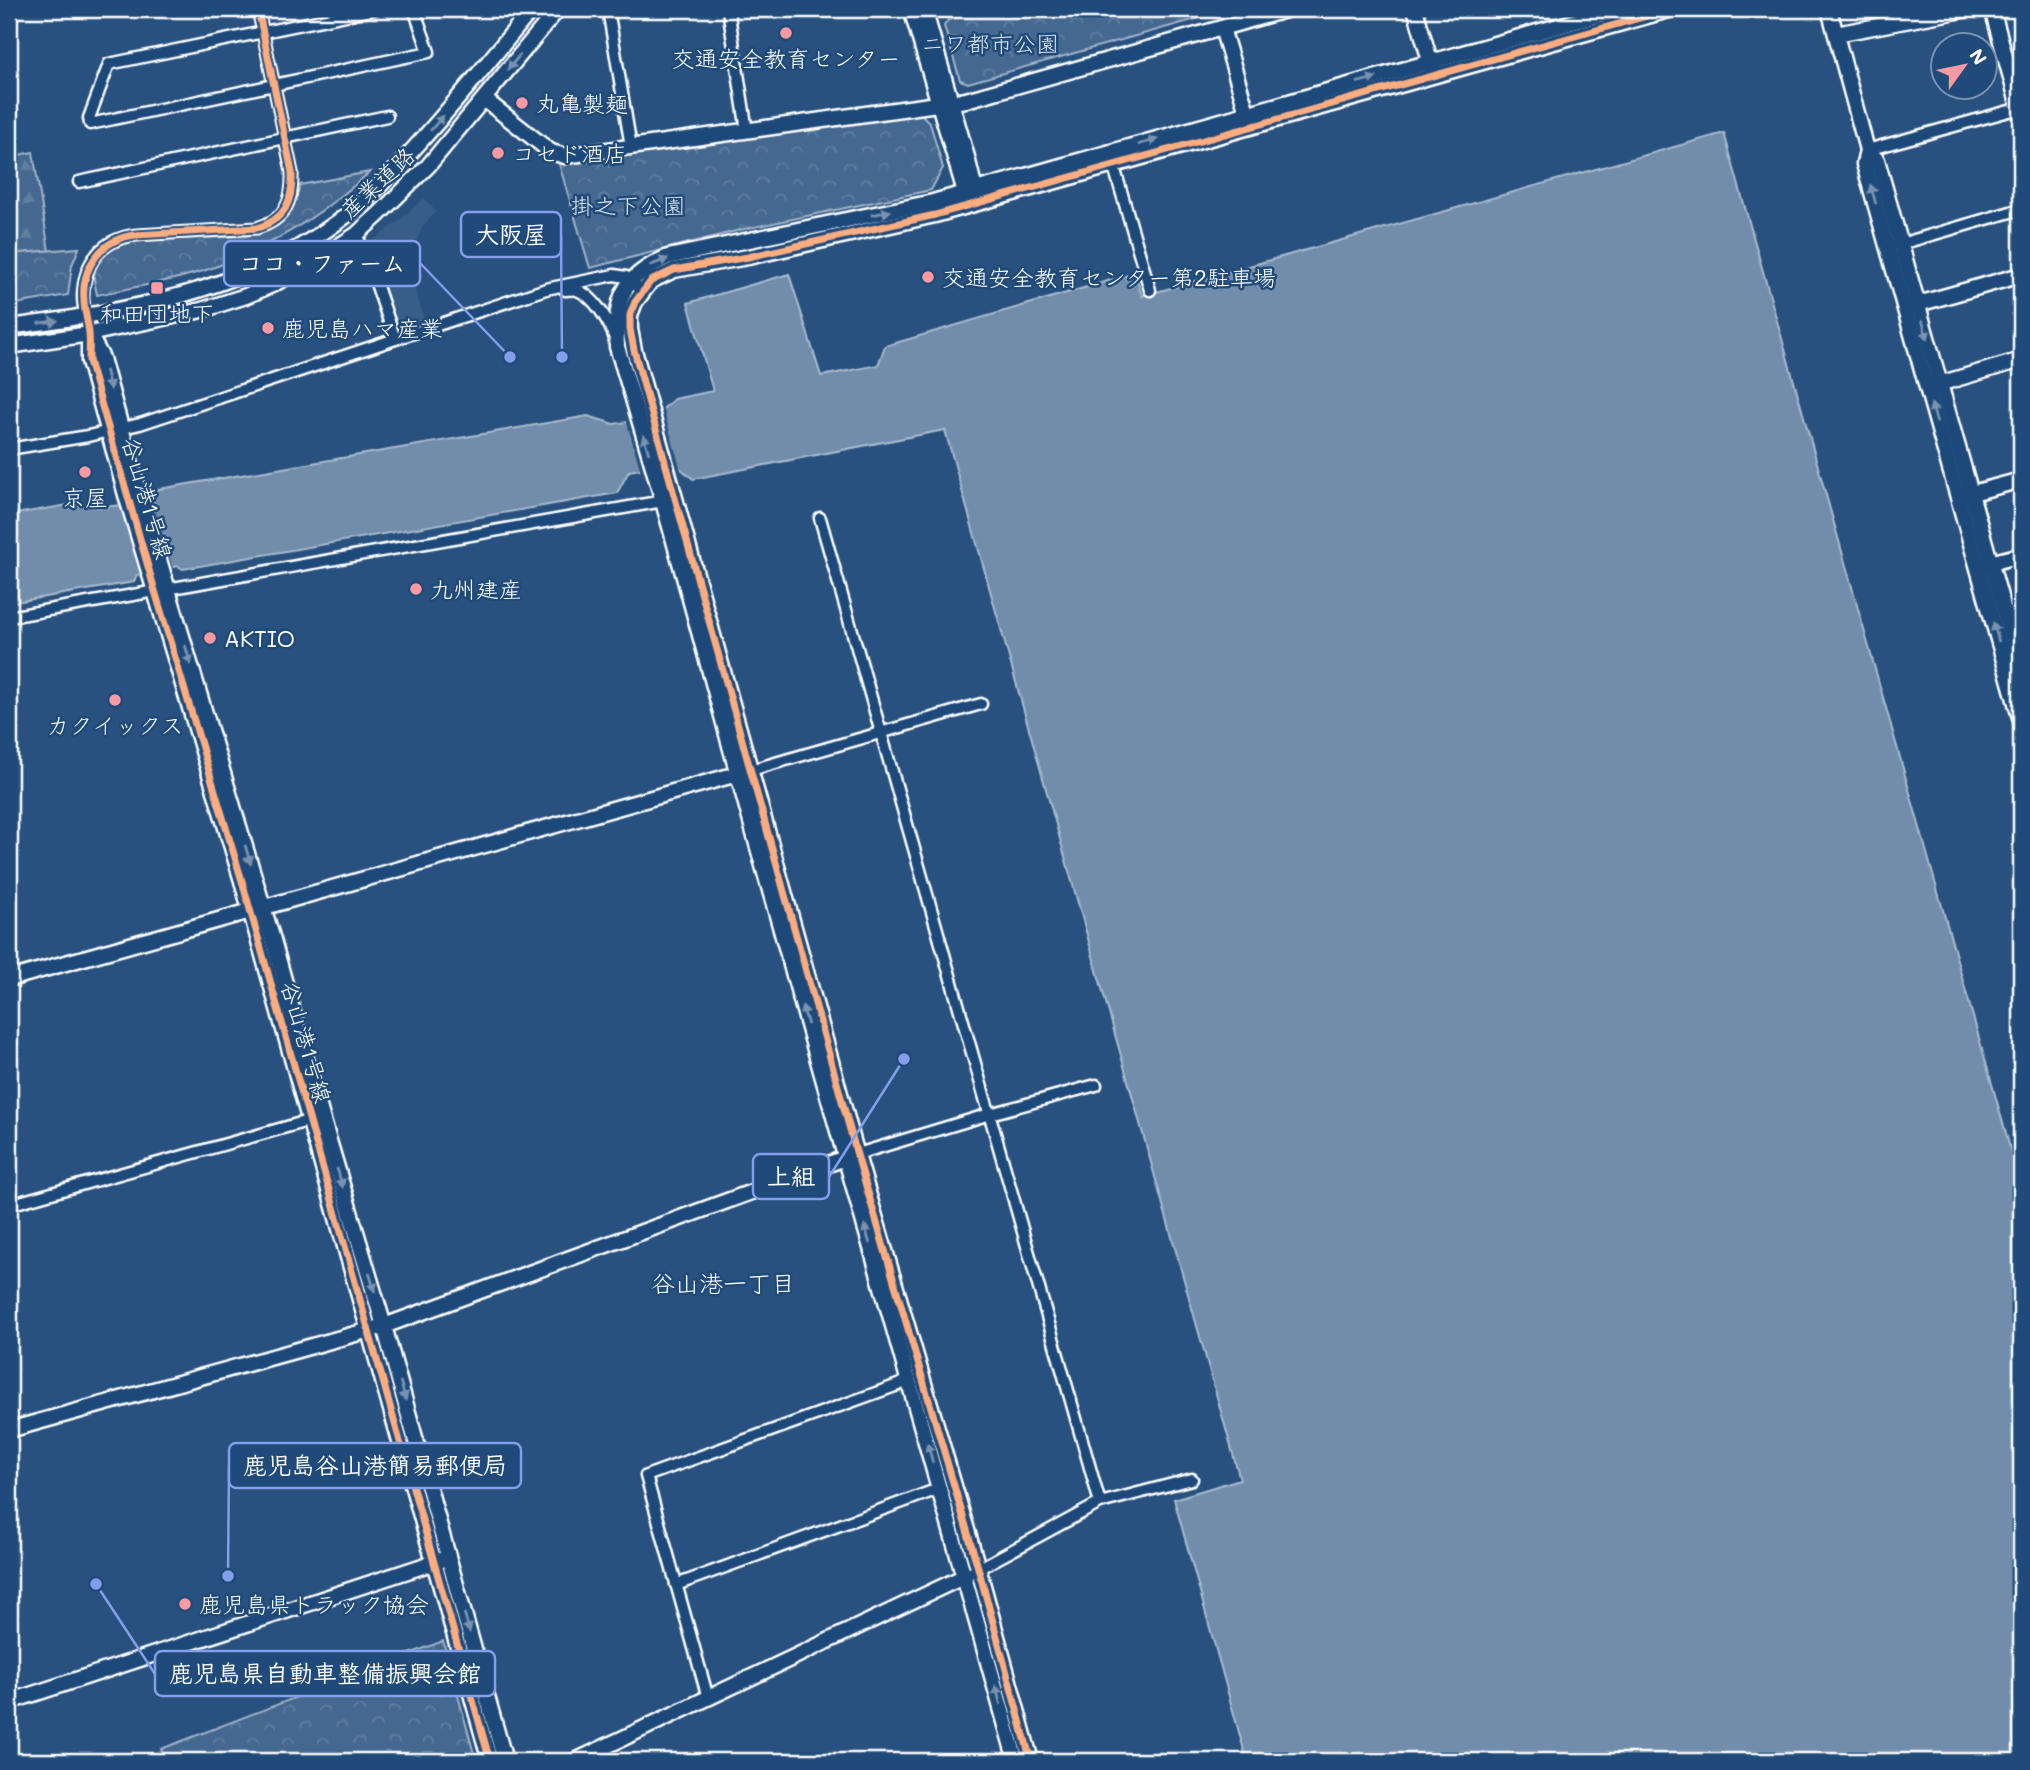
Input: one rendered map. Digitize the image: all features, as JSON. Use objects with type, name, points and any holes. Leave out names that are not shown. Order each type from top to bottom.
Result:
[{"type":"street","points":[[89,334],[83,298],[88,270],[98,252],[112,241],[125,236],[246,230],[265,226],[282,214],[289,202],[292,172],[258,9]]},
{"type":"street","points":[[375,9],[109,64],[89,117],[90,124],[429,52],[414,9]]},
{"type":"street","name":"産業道路","points":[[9,327],[86,316],[192,293],[233,279],[287,254],[339,222],[363,202],[406,157],[532,9]]},
{"type":"street","name":"産業道路","points":[[9,346],[89,334],[192,312],[246,296],[299,271],[356,234],[404,191],[428,166],[558,9]]},
{"type":"street","points":[[608,9],[631,147]]},
{"type":"street","points":[[728,9],[747,131]]},
{"type":"street","points":[[911,9],[945,103]]},
{"type":"street","points":[[924,9],[945,103],[971,195]]},
{"type":"street","points":[[484,99],[551,152],[557,156],[565,156],[966,100],[1286,9]]},
{"type":"street","points":[[1415,9],[1432,69]]},
{"type":"street","points":[[1432,69],[1619,9]]},
{"type":"street","points":[[617,347],[618,302],[637,286],[674,271],[922,218],[971,195],[1111,159],[1432,69],[1672,9]]},
{"type":"street","points":[[1829,9],[1867,150],[1864,164],[1895,246],[1984,565],[2018,694],[2021,721]]},
{"type":"street","points":[[1836,34],[1968,9]]},
{"type":"street","points":[[1867,150],[2020,111],[1992,9]]},
{"type":"street","points":[[1222,28],[1249,120]]},
{"type":"street","points":[[79,181],[387,116]]},
{"type":"street","points":[[1111,159],[1150,290]]},
{"type":"street","points":[[1895,246],[2021,209]]},
{"type":"street","points":[[356,234],[366,254],[395,339]]},
{"type":"street","points":[[9,449],[140,424],[546,289],[614,275],[626,277],[637,286]]},
{"type":"street","points":[[1911,306],[2021,275]]},
{"type":"street","points":[[637,286],[630,315],[630,329],[642,405],[851,1156],[972,1574],[1031,1761]]},
{"type":"street","points":[[546,289],[576,290],[590,299],[611,328],[642,405]]},
{"type":"street","name":"谷山港1号線","points":[[89,334],[102,358],[115,429],[257,910],[315,1119],[368,1330],[490,1761]]},
{"type":"street","points":[[1934,385],[2021,360]]},
{"type":"street","points":[[1965,496],[2021,480]]},
{"type":"street","points":[[664,481],[663,501],[744,772]]},
{"type":"street","points":[[9,617],[663,501]]},
{"type":"street","points":[[820,518],[1100,1503]]},
{"type":"street","points":[[1984,565],[2021,555]]},
{"type":"street","points":[[1984,565],[2021,671]]},
{"type":"street","points":[[9,979],[981,704]]},
{"type":"street","points":[[9,1430],[384,1326],[851,1156],[1096,1085]]},
{"type":"street","points":[[9,1205],[315,1119]]},
{"type":"street","name":"谷山港1号線","points":[[315,1119],[384,1326],[505,1761]]},
{"type":"street","points":[[851,1156],[909,1381],[941,1488],[972,1574],[1016,1761]]},
{"type":"street","points":[[708,1698],[646,1476],[909,1381]]},
{"type":"street","points":[[575,1761],[972,1574],[1100,1503],[1192,1479]]},
{"type":"street","points":[[676,1585],[941,1488]]},
{"type":"street","points":[[9,1702],[449,1557]]},
{"type":"shaded area","points":[[1724,133],[2021,1187],[2021,1761],[1247,1761],[1174,1499],[1240,1479],[945,430],[693,479],[674,463],[629,471],[617,493],[183,569],[178,566],[137,575],[134,582],[9,603],[9,515],[74,504],[100,507],[137,504],[159,489],[588,416],[614,424],[653,418],[674,399],[713,391],[688,303],[789,274],[821,376],[878,365],[885,346],[1135,273],[1142,296]]},
{"type":"shaded area","points":[[424,198],[436,212],[423,226],[414,248],[423,277],[415,290],[425,320],[401,328],[396,325],[370,243]]},
{"type":"green space","name":"ニワ都市公園","points":[[989,9],[1232,9],[968,83],[960,80],[944,26],[948,20]]},
{"type":"green space","name":"掛之下公園","points":[[920,113],[930,123],[943,168],[931,190],[744,229],[590,268],[559,164]]},
{"type":"green space","points":[[33,152],[49,251],[9,254],[9,157]]},
{"type":"green space","points":[[370,172],[306,222],[234,260],[182,277],[97,295],[95,269],[102,256],[114,248],[135,241],[246,236],[269,230],[291,212],[300,185]]},
{"type":"green space","points":[[79,248],[72,265],[68,295],[9,305],[9,254]]},
{"type":"green space","points":[[443,1641],[476,1761],[165,1761],[161,1749]]},
{"type":"pier","points":[[662,405],[682,474],[673,467],[641,472],[626,419],[652,414]]},
{"type":"pier","points":[[150,493],[173,569],[140,575],[118,502],[136,501]]},
{"type":"cycle path","points":[[258,9],[292,172],[291,192],[286,207],[275,220],[257,228],[136,235],[124,237],[104,248],[90,265],[84,288],[89,361],[242,881],[490,1761]]},
{"type":"cycle path","points":[[1031,1761],[979,1571],[857,1155],[634,350],[630,315],[635,302],[651,281],[674,270],[748,257],[935,215],[1672,9]]},
{"type":"place","name":"交通安全教育センター","points":[[786,33]]},
{"type":"place","name":"丸亀製麺","points":[[522,103]]},
{"type":"place","name":"コセド酒店","points":[[498,153]]},
{"type":"place","name":"交通安全教育センター第2駐車場","points":[[928,277]]},
{"type":"place","name":"和田団地下","points":[[157,288]]},
{"type":"place","name":"鹿児島ハマ産業","points":[[268,328]]},
{"type":"place","name":"ココ・ファーム","points":[[510,357]]},
{"type":"place","name":"大阪屋","points":[[562,357]]},
{"type":"place","name":"京屋","points":[[85,472]]},
{"type":"place","name":"九州建産","points":[[416,589]]},
{"type":"place","name":"AKTIO","points":[[210,638]]},
{"type":"place","name":"カクイックス","points":[[115,700]]},
{"type":"place","name":"上組","points":[[904,1059]]},
{"type":"place","name":"鹿児島谷山港簡易郵便局","points":[[228,1576]]},
{"type":"place","name":"鹿児島県自動車整備振興会館","points":[[96,1584]]},
{"type":"place","name":"鹿児島県トラック協会","points":[[185,1604]]},
{"type":"district","name":"谷山港一丁目","points":[[723,1282]]}]
